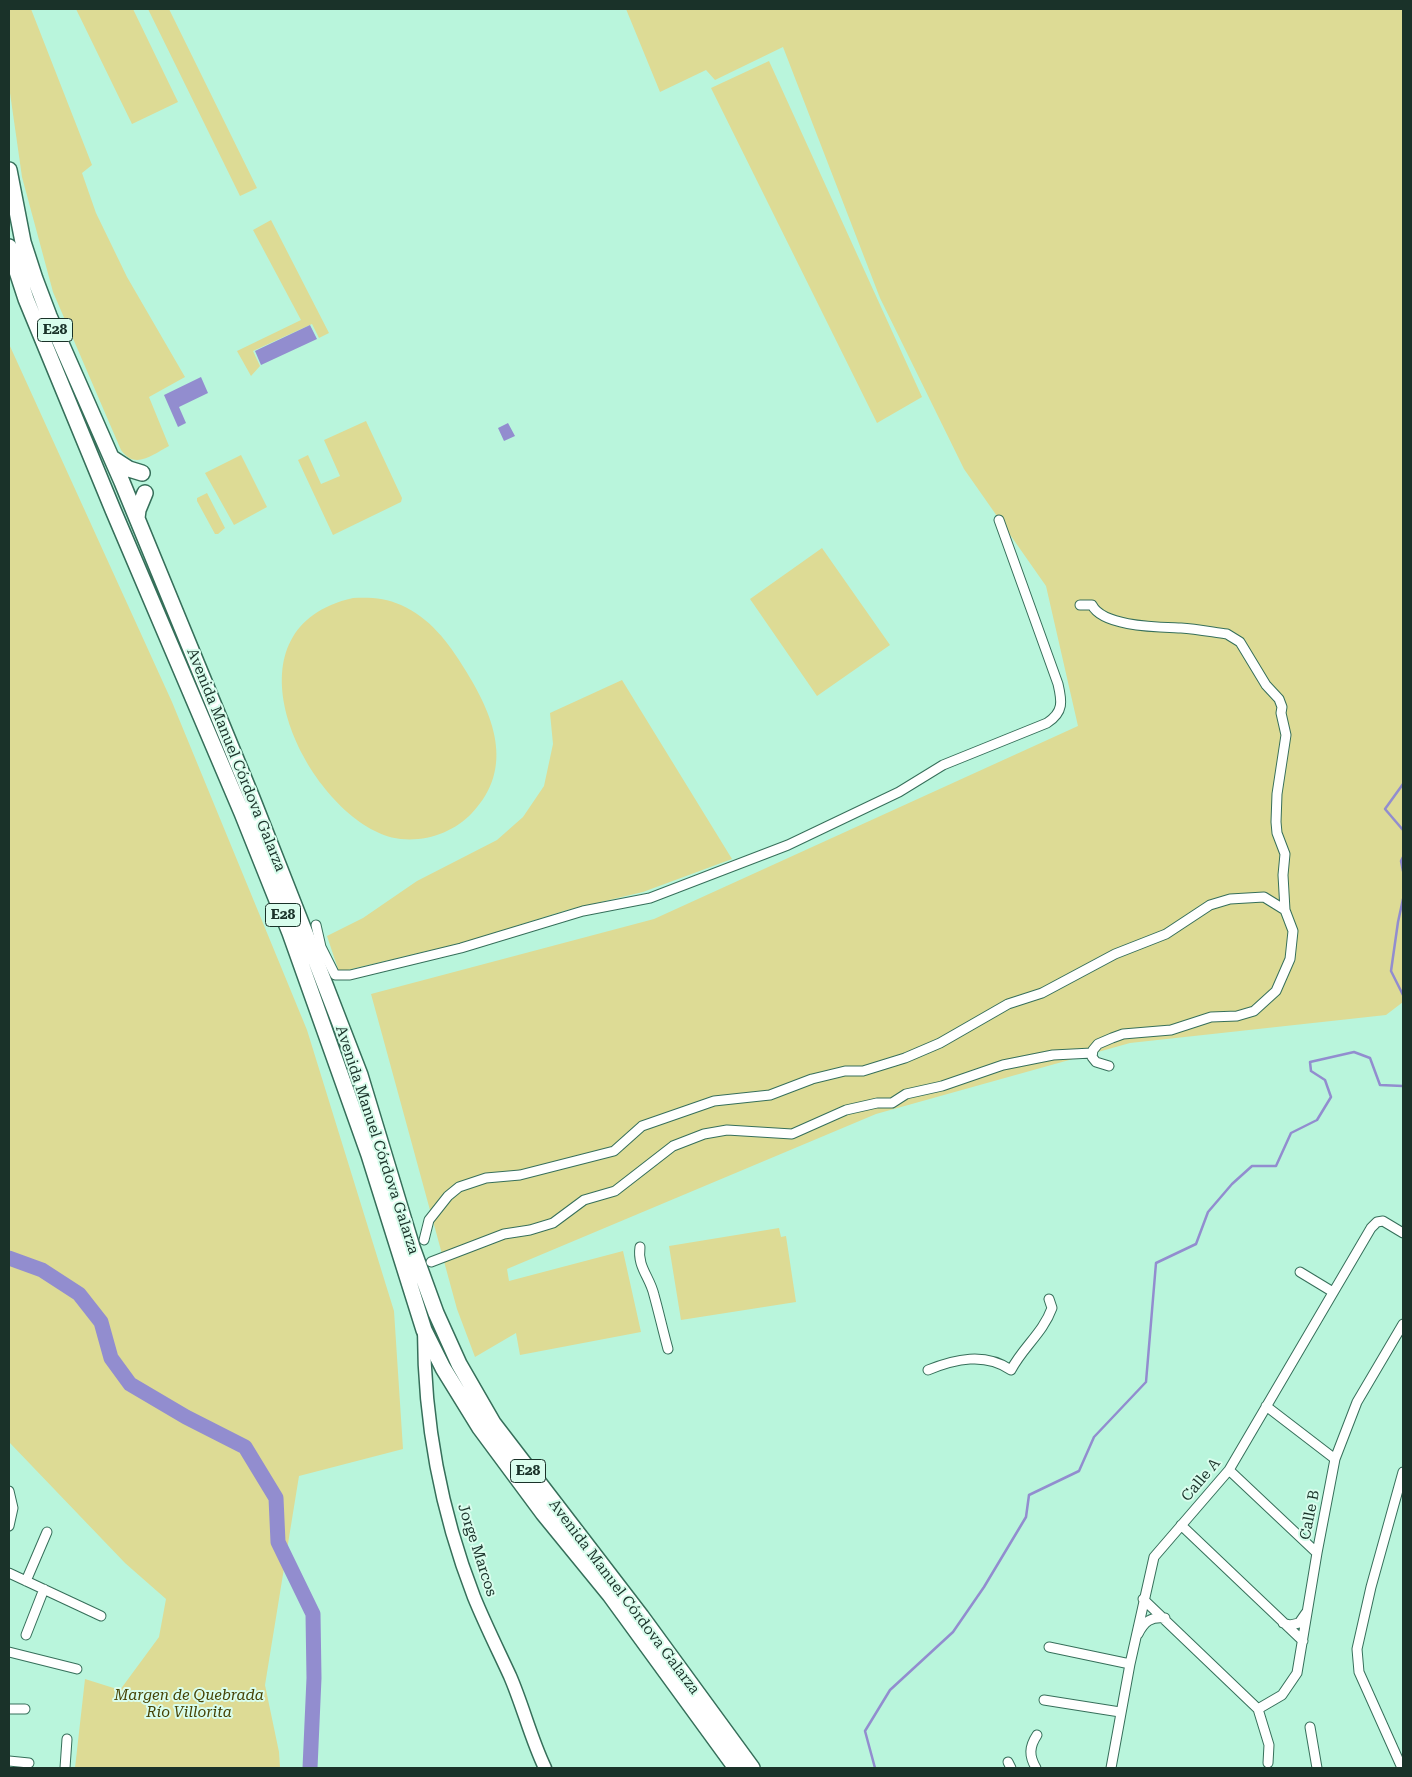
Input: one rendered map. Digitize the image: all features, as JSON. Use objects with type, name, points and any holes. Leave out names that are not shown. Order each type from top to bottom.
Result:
[{"type":"main road","name":"Avenida Manuel Córdova Galarza","points":[[9,170],[23,242],[35,279],[49,316],[137,518],[252,798],[353,1057],[412,1247],[436,1313],[458,1364],[493,1423],[636,1620],[736,1768]]},
{"type":"main road","name":"Avenida Manuel Córdova Galarza","points":[[9,246],[26,299],[290,933],[369,1155],[424,1330],[443,1368],[480,1428],[543,1514],[610,1595],[636,1620],[752,1768]]},
{"type":"main road","points":[[111,457],[129,469],[142,472]]},
{"type":"main road","points":[[137,518],[145,492]]},
{"type":"main road","name":"Jorge Marcos","points":[[424,1330],[424,1374],[431,1438],[447,1513],[473,1596],[510,1677],[545,1768]]},
{"type":"street","points":[[316,925],[322,947],[335,975],[350,975],[461,948],[583,911],[650,898],[788,845],[899,792],[943,765],[1048,723],[1060,712],[1062,703],[1058,684],[999,520]]},
{"type":"street","points":[[1080,605],[1092,605],[1100,613],[1122,622],[1154,628],[1179,628],[1228,634],[1234,637],[1240,642],[1266,685],[1279,699],[1286,735],[1277,794],[1276,822],[1277,833],[1285,854],[1283,874],[1285,910],[1293,931],[1290,959],[1279,987],[1261,1006],[1246,1014],[1211,1017],[1171,1030],[1123,1034],[1098,1044],[1092,1053],[1092,1057],[1096,1062],[1109,1066]]},
{"type":"street","points":[[424,1240],[429,1220],[448,1196],[459,1187],[486,1178],[520,1175],[614,1151],[642,1126],[714,1101],[770,1095],[819,1078],[845,1072],[863,1071],[905,1058],[940,1043],[1008,1004],[1042,993],[1115,954],[1166,934],[1210,905],[1230,899],[1264,897],[1285,910]]},
{"type":"street","points":[[431,1262],[504,1234],[530,1230],[553,1223],[584,1200],[615,1191],[673,1146],[704,1134],[727,1130],[792,1134],[846,1110],[877,1103],[892,1103],[906,1094],[942,1086],[1003,1065],[1053,1055],[1092,1053]]},
{"type":"street","name":"Calle A","points":[[1111,1768],[1120,1712],[1154,1556],[1229,1470],[1371,1228],[1377,1222],[1383,1221],[1403,1233]]},
{"type":"street","points":[[640,1247],[639,1258],[644,1276],[654,1292],[668,1349]]},
{"type":"street","points":[[1300,1272],[1333,1292]]},
{"type":"street","points":[[928,1370],[953,1360],[964,1359],[1001,1363],[1011,1370],[1030,1342],[1042,1332],[1052,1308],[1049,1299]]},
{"type":"street","name":"Calle B","points":[[1258,1709],[1282,1695],[1297,1673],[1335,1459],[1357,1402],[1403,1324]]},
{"type":"street","points":[[1266,1406],[1335,1459]]},
{"type":"street","points":[[1229,1470],[1317,1552]]},
{"type":"street","points":[[1402,1768],[1359,1672],[1357,1649],[1371,1587],[1403,1472]]},
{"type":"street","points":[[9,1491],[13,1508],[9,1526]]},
{"type":"street","points":[[1182,1525],[1303,1641]]},
{"type":"street","points":[[26,1581],[46,1532]]},
{"type":"street","points":[[9,1573],[101,1616]]},
{"type":"street","points":[[26,1635],[44,1589]]},
{"type":"street","points":[[1144,1599],[1258,1709],[1269,1746],[1268,1763]]},
{"type":"street","points":[[1284,1623],[1290,1625],[1299,1623],[1308,1610]]},
{"type":"street","points":[[1136,1638],[1142,1627],[1150,1619],[1165,1618]]},
{"type":"street","points":[[1049,1647],[1130,1664]]},
{"type":"street","points":[[9,1652],[77,1669]]},
{"type":"street","points":[[1044,1700],[1120,1712]]},
{"type":"street","points":[[9,1709],[25,1709]]},
{"type":"street","points":[[1310,1726],[1317,1768]]},
{"type":"street","points":[[1036,1768],[1031,1756],[1030,1745],[1037,1735]]},
{"type":"street","points":[[65,1768],[67,1738]]},
{"type":"street","points":[[9,1761],[28,1763]]},
{"type":"green space","points":[[9,9],[31,9],[92,165],[82,173],[96,213],[127,277],[185,377],[149,397],[169,446],[144,459],[132,459],[121,450],[53,292],[22,177],[9,86]]},
{"type":"green space","points":[[76,9],[133,9],[178,102],[132,124]]},
{"type":"green space","points":[[148,9],[169,9],[257,188],[240,196]]},
{"type":"green space","points":[[626,9],[1403,9],[1403,1002],[1386,1015],[1130,1043],[876,1114],[507,1269],[509,1281],[623,1251],[641,1332],[520,1355],[516,1333],[475,1357],[457,1309],[371,994],[654,919],[1078,726],[1046,586],[964,469],[880,298],[783,47],[715,80],[706,70],[660,92]]},
{"type":"green space","points":[[769,61],[922,397],[877,423],[711,88]]},
{"type":"green space","points":[[271,220],[329,333],[319,338],[312,324],[253,351],[260,366],[251,376],[237,351],[301,320],[253,230]]},
{"type":"green space","name":"Margen de Quebrada Río Villorita","points":[[9,344],[172,702],[307,1030],[394,1311],[403,1449],[299,1476],[265,1685],[279,1752],[280,1768],[75,1768],[85,1679],[120,1690],[159,1637],[166,1599],[125,1563],[9,1442]]},
{"type":"green space","points":[[366,421],[402,498],[401,502],[333,535],[298,460],[308,455],[321,484],[340,476],[324,440]]},
{"type":"green space","points":[[241,455],[267,507],[234,525],[205,473]]},
{"type":"green space","points":[[207,493],[225,528],[218,534],[215,534],[197,501],[197,498]]},
{"type":"green space","points":[[822,548],[890,645],[817,696],[750,599]]},
{"type":"green space","points":[[353,598],[377,598],[389,601],[421,616],[445,640],[484,704],[495,740],[496,759],[493,777],[485,795],[472,813],[452,829],[426,838],[413,839],[400,839],[375,831],[346,810],[320,781],[299,747],[286,710],[282,674],[291,641],[314,615]]},
{"type":"green space","points":[[622,680],[732,859],[643,892],[567,910],[465,942],[339,972],[327,936],[363,918],[417,881],[497,840],[523,817],[544,786],[553,744],[550,713]]},
{"type":"green space","points":[[779,1228],[781,1237],[786,1236],[796,1302],[681,1320],[669,1246]]},
{"type":"shaded area","points":[[310,325],[317,339],[261,365],[255,351]]},
{"type":"shaded area","points":[[201,377],[208,393],[179,407],[186,423],[178,427],[164,395]]},
{"type":"shaded area","points":[[508,423],[515,436],[504,441],[498,428]]},
{"type":"waterway","points":[[1403,784],[1385,809],[1403,830]]},
{"type":"waterway","points":[[1403,857],[1401,861],[1403,871]]},
{"type":"waterway","points":[[1403,899],[1391,971],[1403,995]]},
{"type":"waterway","points":[[875,1768],[865,1731],[890,1690],[953,1632],[984,1587],[1026,1517],[1029,1495],[1079,1471],[1094,1437],[1146,1382],[1156,1263],[1196,1244],[1208,1212],[1232,1184],[1252,1166],[1276,1166],[1291,1133],[1317,1120],[1331,1097],[1325,1080],[1311,1071],[1310,1062],[1354,1052],[1370,1058],[1380,1085],[1403,1086]]},
{"type":"waterway","points":[[9,1258],[42,1270],[79,1294],[101,1322],[111,1358],[130,1384],[186,1417],[245,1447],[276,1498],[278,1542],[313,1614],[314,1678],[310,1768]]}]
